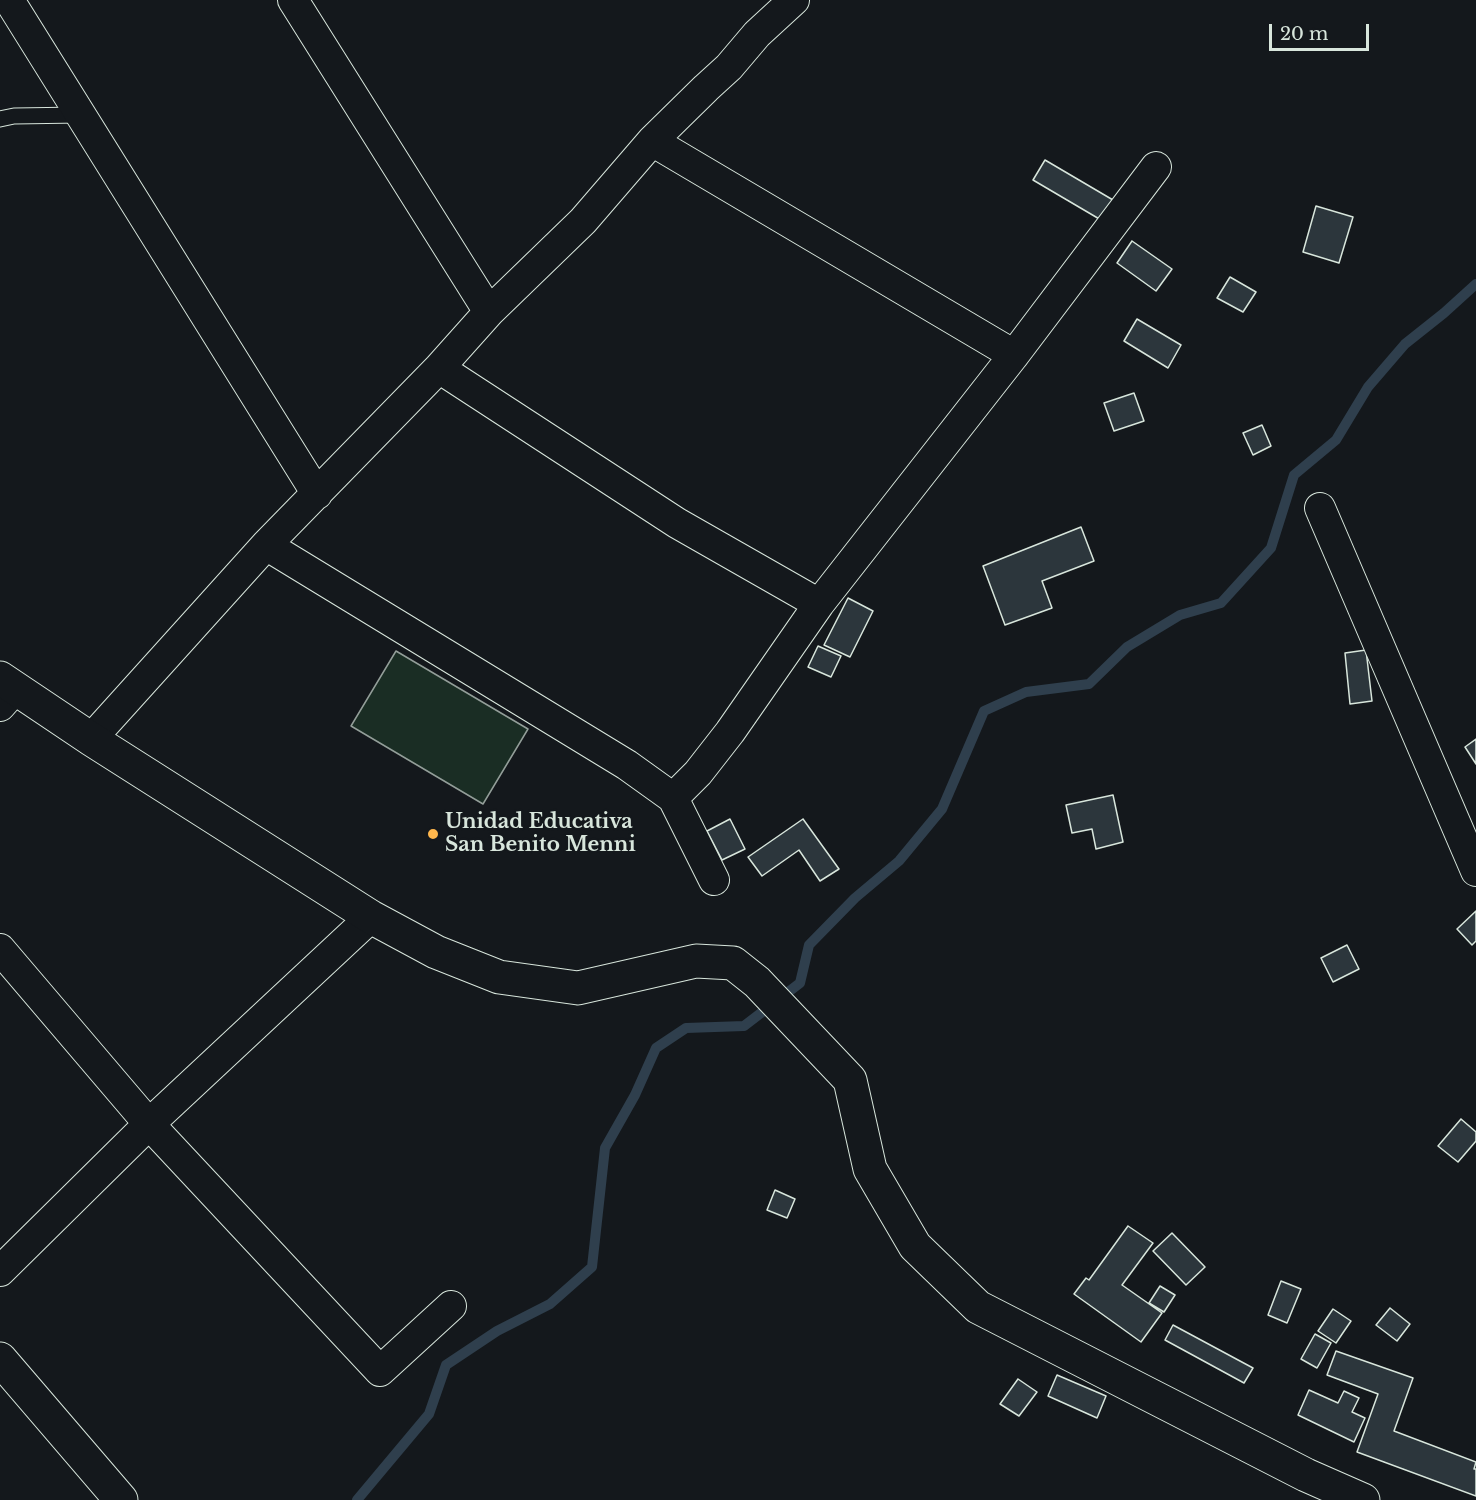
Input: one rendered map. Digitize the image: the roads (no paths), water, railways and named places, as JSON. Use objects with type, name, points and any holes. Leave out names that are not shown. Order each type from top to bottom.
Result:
[{"type":"main road","points":[[5,691],[91,739],[371,917],[436,952],[499,977],[578,988],[696,961],[733,963],[757,982],[850,1080],[870,1169],[915,1246],[978,1307],[1306,1475],[1363,1500]]},
{"type":"main road","points":[[0,1359],[121,1500]]},
{"type":"street","points":[[9,0],[317,494]]},
{"type":"street","points":[[293,0],[489,312]]},
{"type":"street","points":[[91,739],[266,545],[439,368],[489,312],[583,221],[652,141],[729,67],[757,34],[794,0]]},
{"type":"street","points":[[652,141],[1014,355]]},
{"type":"street","points":[[673,798],[698,773],[730,732],[819,604],[1014,355],[1156,167]]},
{"type":"street","points":[[439,368],[677,523],[819,604]]},
{"type":"street","points":[[1320,508],[1476,871]]},
{"type":"street","points":[[266,545],[627,765],[673,798],[714,880]]},
{"type":"street","points":[[0,1271],[149,1124],[371,917]]},
{"type":"street","points":[[0,949],[149,1124],[380,1371],[451,1306]]},
{"type":"lane","points":[[0,120],[14,116],[80,115]]},
{"type":"waterway","points":[[357,1500],[429,1414],[446,1365],[497,1331],[550,1304],[592,1267],[605,1148],[635,1095],[656,1048],[686,1028],[744,1026],[800,983],[809,945],[855,898],[899,861],[942,809],[984,711],[1026,692],[1089,684],[1127,647],[1180,615],[1221,603],[1271,548],[1294,475],[1336,440],[1368,387],[1405,344],[1476,284]]},
{"type":"place","name":"Unidad Educativa San Benito Menni","points":[[433,834]]}]
